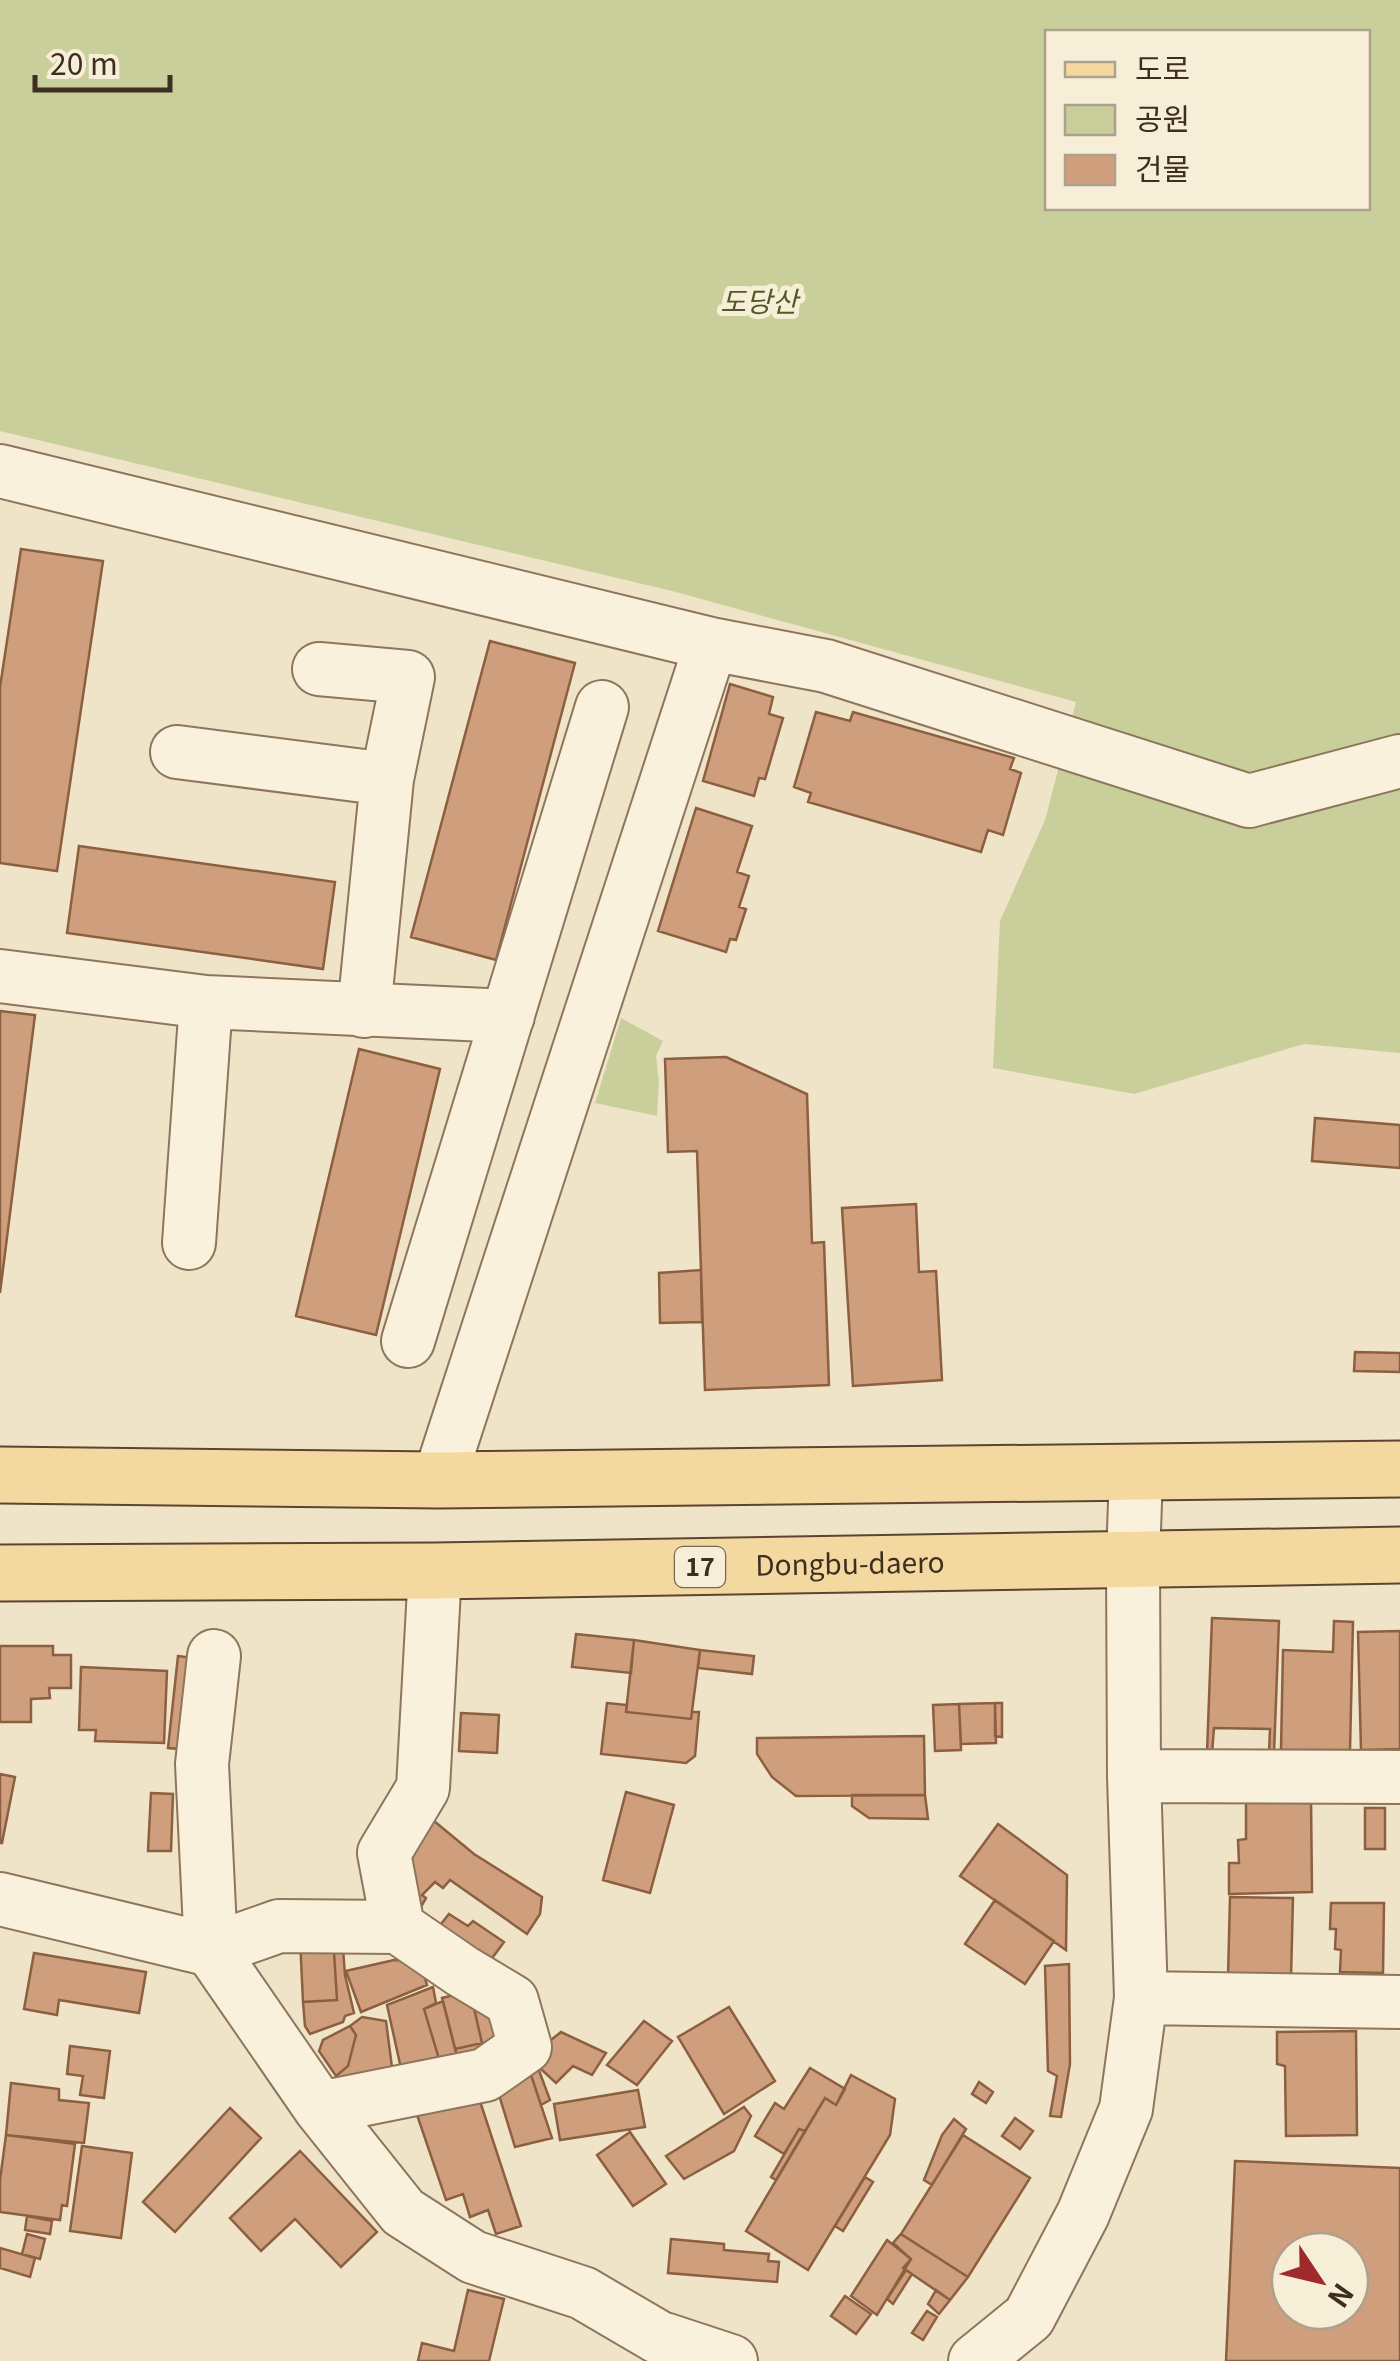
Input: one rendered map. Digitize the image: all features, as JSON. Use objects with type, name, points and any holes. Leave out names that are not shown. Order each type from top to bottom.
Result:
[{"type":"main road","points":[[0,1475],[439,1480],[1400,1468]]},
{"type":"main road","name":"Dongbu-daero","points":[[0,1573],[435,1572],[1400,1554]]},
{"type":"street","points":[[0,472],[710,644],[826,666],[1249,801],[1400,761]]},
{"type":"street","points":[[439,1480],[710,644]]},
{"type":"street","points":[[320,669],[408,677],[387,779],[364,1011]]},
{"type":"street","points":[[408,1342],[602,707]]},
{"type":"street","points":[[178,752],[387,779]]},
{"type":"street","points":[[0,976],[206,1002],[508,1016]]},
{"type":"street","points":[[190,1244],[206,1002]]},
{"type":"street","points":[[975,2361],[1025,2339],[1126,2109],[1141,1998],[1134,1776],[1136,1474]]},
{"type":"street","points":[[398,1926],[384,1852],[423,1788],[435,1572]]},
{"type":"street","points":[[214,1656],[202,1764],[212,1950],[320,2108],[403,2212],[473,2257],[582,2293],[658,2337],[731,2361]]},
{"type":"street","points":[[1134,1776],[1400,1777]]},
{"type":"street","points":[[0,1900],[212,1950],[279,1926],[398,1926],[512,2000],[525,2047],[486,2075],[320,2108]]},
{"type":"street","points":[[1141,1998],[1400,2002]]},
{"type":"green space","name":"도당산","points":[[0,0],[1400,0],[1400,1053],[1304,1044],[1134,1094],[993,1068],[1000,921],[1045,820],[1076,702],[672,591],[0,431]]},
{"type":"green space","points":[[621,1018],[663,1041],[656,1056],[657,1116],[595,1103]]},
{"type":"building","points":[[21,549],[103,561],[57,871],[0,863],[0,687]]},
{"type":"building","points":[[490,641],[575,663],[496,960],[411,937]]},
{"type":"building","points":[[730,684],[773,697],[769,714],[783,718],[765,779],[759,778],[754,796],[703,781]]},
{"type":"building","points":[[816,712],[850,721],[853,712],[1014,758],[1010,769],[1021,773],[1003,835],[988,830],[981,852],[808,802],[811,793],[794,787]]},
{"type":"building","points":[[696,808],[752,826],[737,872],[749,876],[739,907],[746,909],[736,940],[730,939],[726,952],[658,931]]},
{"type":"building","points":[[79,846],[335,882],[323,969],[67,933]]},
{"type":"building","points":[[0,1011],[35,1015],[0,1293]]},
{"type":"building","points":[[359,1049],[440,1069],[376,1335],[296,1316]]},
{"type":"building","points":[[726,1057],[807,1094],[812,1243],[824,1242],[829,1385],[705,1390],[697,1151],[668,1152],[665,1059]]},
{"type":"building","points":[[1315,1118],[1400,1125],[1400,1168],[1312,1161]]},
{"type":"building","points":[[916,1204],[919,1272],[936,1271],[942,1380],[853,1386],[842,1208]]},
{"type":"building","points":[[701,1270],[702,1322],[660,1323],[659,1273]]},
{"type":"building","points":[[1355,1352],[1400,1353],[1400,1372],[1354,1371]]},
{"type":"building","points":[[1212,1618],[1279,1621],[1274,1753],[1269,1753],[1270,1729],[1214,1728],[1212,1753],[1207,1753]]},
{"type":"building","points":[[1334,1621],[1353,1622],[1350,1750],[1281,1750],[1283,1650],[1333,1652]]},
{"type":"building","points":[[1400,1631],[1400,1749],[1361,1750],[1358,1632]]},
{"type":"building","points":[[576,1634],[634,1640],[631,1673],[572,1667]]},
{"type":"building","points":[[634,1640],[700,1650],[691,1719],[626,1712]]},
{"type":"building","points":[[0,1646],[53,1646],[53,1655],[71,1655],[71,1688],[49,1688],[50,1698],[31,1699],[31,1722],[0,1722]]},
{"type":"building","points":[[700,1650],[754,1656],[752,1674],[698,1668]]},
{"type":"building","points":[[178,1656],[201,1659],[191,1750],[168,1748]]},
{"type":"building","points":[[81,1667],[167,1671],[164,1743],[95,1741],[96,1730],[79,1730]]},
{"type":"building","points":[[607,1703],[627,1705],[626,1712],[691,1719],[692,1712],[699,1712],[695,1756],[686,1763],[601,1754]]},
{"type":"building","points":[[995,1703],[996,1743],[961,1744],[959,1704]]},
{"type":"building","points":[[995,1703],[1002,1703],[1002,1737],[995,1736]]},
{"type":"building","points":[[959,1704],[961,1750],[935,1751],[933,1705]]},
{"type":"building","points":[[461,1713],[499,1715],[497,1753],[459,1751]]},
{"type":"building","points":[[924,1736],[925,1795],[796,1796],[772,1777],[757,1754],[757,1738]]},
{"type":"building","points":[[0,1774],[15,1777],[2,1843],[0,1843]]},
{"type":"building","points":[[626,1792],[674,1805],[650,1893],[603,1880]]},
{"type":"building","points":[[151,1793],[173,1794],[171,1851],[148,1851]]},
{"type":"building","points":[[852,1795],[925,1795],[928,1819],[869,1818],[852,1806]]},
{"type":"building","points":[[1311,1798],[1312,1892],[1229,1894],[1229,1863],[1239,1863],[1238,1840],[1246,1839],[1246,1800]]},
{"type":"building","points":[[1365,1808],[1385,1808],[1385,1849],[1365,1849]]},
{"type":"building","points":[[434,1821],[474,1854],[542,1897],[540,1914],[527,1934],[450,1880],[443,1888],[435,1882],[422,1895],[426,1898],[417,1914],[400,1862]]},
{"type":"building","points":[[998,1824],[1067,1875],[1066,1950],[960,1876]]},
{"type":"building","points":[[1230,1897],[1293,1898],[1291,1978],[1228,1977]]},
{"type":"building","points":[[995,1900],[1054,1941],[1025,1984],[965,1944]]},
{"type":"building","points":[[1331,1903],[1384,1903],[1383,1973],[1340,1972],[1341,1950],[1335,1949],[1336,1929],[1330,1929]]},
{"type":"building","points":[[449,1914],[468,1926],[473,1921],[504,1942],[487,1965],[437,1929]]},
{"type":"building","points":[[342,1935],[345,1975],[354,2013],[345,2016],[343,2022],[310,2034],[305,2026],[303,2002],[337,2000],[333,1936]]},
{"type":"building","points":[[333,1936],[337,2000],[303,2002],[300,1938]]},
{"type":"building","points":[[34,1953],[146,1972],[139,2013],[59,2000],[57,2015],[24,2009]]},
{"type":"building","points":[[394,1960],[420,1962],[427,1985],[361,2012],[346,1971]]},
{"type":"building","points":[[1069,1964],[1070,2064],[1061,2117],[1050,2116],[1057,2076],[1048,2071],[1045,1966]]},
{"type":"building","points":[[433,1987],[436,2003],[424,2009],[439,2059],[402,2073],[387,2005]]},
{"type":"building","points":[[470,1991],[482,2043],[455,2049],[442,1998]]},
{"type":"building","points":[[470,1991],[485,1994],[501,2040],[488,2057],[457,2056],[455,2049],[482,2043]]},
{"type":"building","points":[[443,2001],[457,2056],[439,2059],[424,2009]]},
{"type":"building","points":[[729,2007],[775,2081],[724,2114],[678,2037]]},
{"type":"building","points":[[362,2017],[386,2021],[393,2075],[345,2090],[336,2076],[348,2066],[356,2035],[350,2026]]},
{"type":"building","points":[[644,2021],[672,2041],[637,2085],[607,2065]]},
{"type":"building","points":[[350,2026],[356,2035],[348,2066],[336,2076],[319,2051],[323,2040]]},
{"type":"building","points":[[1356,2031],[1357,2135],[1286,2136],[1285,2066],[1277,2064],[1277,2032]]},
{"type":"building","points":[[561,2032],[606,2053],[592,2075],[573,2066],[556,2083],[542,2070],[536,2052]]},
{"type":"building","points":[[70,2046],[110,2051],[104,2098],[80,2095],[83,2076],[67,2074]]},
{"type":"building","points":[[534,2057],[550,2100],[541,2105],[530,2072]]},
{"type":"building","points":[[810,2068],[845,2089],[836,2105],[825,2098],[805,2131],[799,2129],[784,2154],[755,2136],[775,2103],[784,2109]]},
{"type":"building","points":[[530,2072],[552,2138],[515,2147],[496,2085]]},
{"type":"building","points":[[851,2075],[895,2099],[890,2135],[808,2270],[746,2231],[825,2098],[836,2105]]},
{"type":"building","points":[[979,2082],[993,2092],[986,2103],[972,2094]]},
{"type":"building","points":[[11,2083],[59,2089],[59,2100],[89,2103],[84,2143],[6,2135]]},
{"type":"building","points":[[475,2086],[521,2226],[496,2234],[488,2210],[470,2217],[463,2194],[446,2200],[414,2106]]},
{"type":"building","points":[[638,2090],[645,2127],[560,2140],[554,2104]]},
{"type":"building","points":[[744,2107],[751,2116],[734,2151],[684,2179],[666,2156]]},
{"type":"building","points":[[230,2108],[261,2138],[175,2232],[143,2202]]},
{"type":"building","points":[[1015,2118],[1033,2131],[1020,2149],[1002,2136]]},
{"type":"building","points":[[954,2119],[966,2129],[932,2185],[924,2180],[942,2135]]},
{"type":"building","points":[[799,2129],[805,2131],[776,2180],[771,2177]]},
{"type":"building","points":[[630,2132],[666,2184],[633,2206],[597,2155]]},
{"type":"building","points":[[6,2135],[75,2144],[67,2206],[62,2205],[60,2220],[0,2212]]},
{"type":"building","points":[[963,2135],[1030,2178],[968,2277],[901,2234]]},
{"type":"building","points":[[82,2146],[132,2153],[121,2238],[70,2231]]},
{"type":"building","points":[[300,2151],[377,2232],[341,2267],[295,2219],[261,2251],[230,2218]]},
{"type":"building","points":[[1235,2161],[1400,2168],[1400,2361],[1226,2361]]},
{"type":"building","points":[[865,2177],[873,2182],[843,2231],[835,2226]]},
{"type":"building","points":[[27,2216],[52,2221],[50,2234],[25,2230]]},
{"type":"building","points":[[27,2234],[45,2239],[40,2259],[22,2254]]},
{"type":"building","points":[[901,2234],[968,2277],[950,2300],[903,2268],[911,2259],[893,2243]]},
{"type":"building","points":[[671,2239],[724,2244],[724,2250],[769,2254],[768,2261],[779,2262],[777,2282],[668,2273]]},
{"type":"building","points":[[887,2240],[911,2259],[877,2315],[851,2296]]},
{"type":"building","points":[[0,2248],[35,2258],[30,2277],[0,2268]]},
{"type":"building","points":[[906,2270],[912,2274],[893,2304],[887,2299]]},
{"type":"building","points":[[468,2290],[504,2299],[489,2361],[418,2361],[422,2343],[454,2351]]},
{"type":"building","points":[[936,2290],[950,2300],[939,2314],[928,2304]]},
{"type":"building","points":[[845,2296],[871,2314],[856,2334],[831,2316]]},
{"type":"building","points":[[927,2311],[937,2317],[923,2340],[912,2333]]}]
